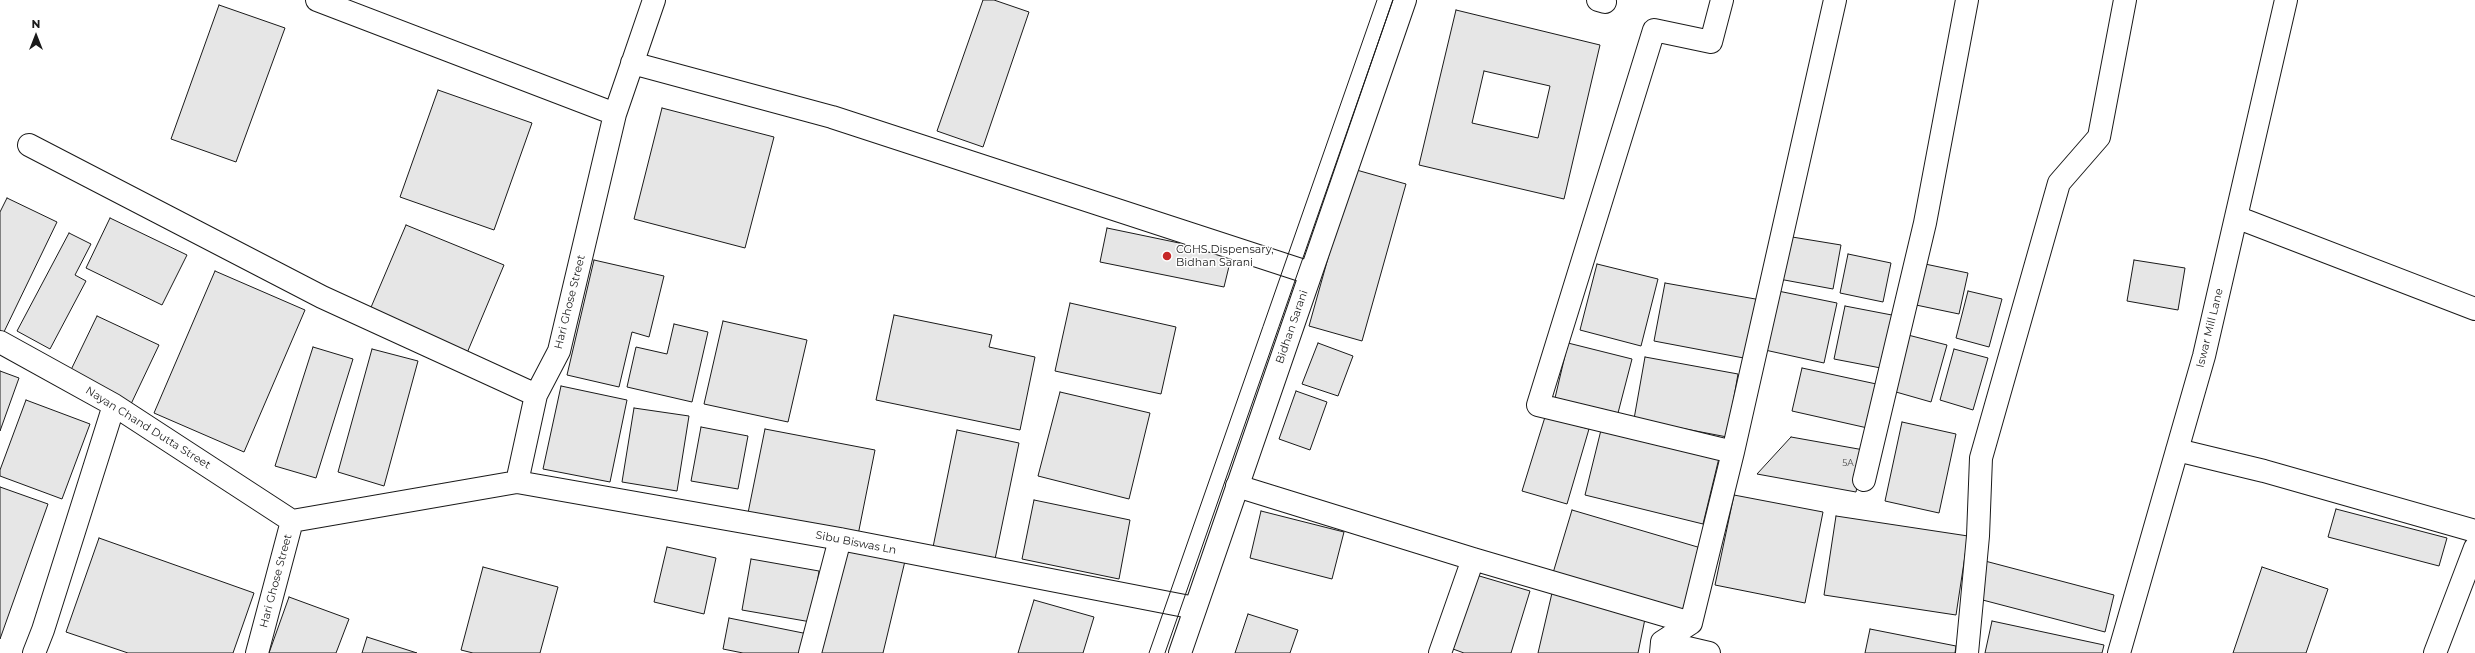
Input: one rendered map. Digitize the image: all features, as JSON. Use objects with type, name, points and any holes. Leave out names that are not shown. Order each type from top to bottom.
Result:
[{"type":"street","points":[[317,0],[615,114]]},
{"type":"street","name":"Hari Ghose Street","points":[[257,653],[292,520],[517,482],[536,395],[559,351],[615,114],[654,0]]},
{"type":"street","name":"Bidhan Sarani","points":[[1180,653],[1404,0]]},
{"type":"street","points":[[1722,0],[1711,42],[1654,30],[1538,405],[1733,452]]},
{"type":"street","points":[[1661,648],[1691,623],[1733,452],[1835,0]]},
{"type":"street","points":[[1864,480],[1925,223],[1967,0]]},
{"type":"street","points":[[1967,653],[1978,536],[1981,458],[2059,183],[2099,137],[2125,0]]},
{"type":"street","name":"Iswar Mill Lane","points":[[2119,653],[2204,356],[2286,0]]},
{"type":"street","points":[[632,63],[832,117],[1310,273]]},
{"type":"street","points":[[29,145],[322,297],[536,395]]},
{"type":"street","points":[[2236,217],[2475,309]]},
{"type":"street","name":"Nayan Chand Dutta Street","points":[[0,342],[114,405],[292,520]]},
{"type":"street","points":[[34,653],[43,630],[114,405]]},
{"type":"street","points":[[2177,450],[2264,471],[2475,531]]},
{"type":"street","name":"Sibu Biswas Ln","points":[[517,482],[840,539],[1195,608]]},
{"type":"street","points":[[1237,486],[1473,560],[1691,623]]},
{"type":"street","points":[[810,653],[840,539]]},
{"type":"street","points":[[2435,653],[2475,548]]},
{"type":"street","points":[[1440,653],[1473,560]]},
{"type":"street","points":[[1661,648],[1709,653]]},
{"type":"building","points":[[983,0],[994,0],[1029,12],[983,147],[937,131]]},
{"type":"building","points":[[219,5],[285,28],[236,162],[171,139]]},
{"type":"building","points":[[1456,10],[1600,45],[1564,199],[1419,165]],"holes":[[[1484,71],[1550,86],[1538,138],[1472,123]]]},
{"type":"building","points":[[438,90],[532,123],[494,230],[400,197]]},
{"type":"building","points":[[662,108],[774,137],[745,248],[634,219]]},
{"type":"building","points":[[1353,169],[1406,184],[1362,341],[1309,326]]},
{"type":"building","points":[[7,198],[57,222],[2,336],[0,335],[0,212]]},
{"type":"building","points":[[110,218],[187,255],[162,305],[86,268]]},
{"type":"building","points":[[406,225],[504,265],[467,353],[369,312]]},
{"type":"building","points":[[1107,228],[1232,254],[1224,287],[1100,262]]},
{"type":"building","points":[[69,233],[91,244],[75,275],[86,281],[50,349],[17,331]]},
{"type":"building","points":[[1786,236],[1841,245],[1833,289],[1779,279]]},
{"type":"building","points":[[1848,254],[1891,263],[1883,302],[1840,293]]},
{"type":"building","points":[[594,260],[664,276],[649,337],[632,332],[619,387],[567,375]]},
{"type":"building","points":[[2134,260],[2185,268],[2178,310],[2127,301]]},
{"type":"building","points":[[1597,264],[1658,279],[1641,346],[1580,330]]},
{"type":"building","points":[[1925,264],[1968,273],[1959,314],[1916,305]]},
{"type":"building","points":[[215,271],[305,310],[244,452],[154,413]]},
{"type":"building","points":[[1665,283],[1761,300],[1749,359],[1654,341]]},
{"type":"building","points":[[1778,291],[1837,303],[1824,363],[1765,350]]},
{"type":"building","points":[[1968,291],[2002,299],[1989,347],[1956,338]]},
{"type":"building","points":[[1070,303],[1176,327],[1161,394],[1055,371]]},
{"type":"building","points":[[1845,306],[1897,316],[1886,369],[1834,359]]},
{"type":"building","points":[[894,315],[992,335],[989,347],[1035,357],[1020,430],[876,400]]},
{"type":"building","points":[[97,316],[159,345],[131,404],[69,374]]},
{"type":"building","points":[[723,321],[807,340],[788,422],[704,404]]},
{"type":"building","points":[[674,324],[708,332],[692,402],[627,387],[636,347],[667,354]]},
{"type":"building","points":[[1904,334],[1947,345],[1931,402],[1889,390]]},
{"type":"building","points":[[1318,343],[1353,356],[1338,396],[1302,384]]},
{"type":"building","points":[[1568,343],[1632,359],[1618,413],[1555,398]]},
{"type":"building","points":[[313,347],[353,359],[316,478],[275,466]]},
{"type":"building","points":[[372,349],[418,361],[384,486],[338,472]]},
{"type":"building","points":[[1954,349],[1988,358],[1973,410],[1940,400]]},
{"type":"building","points":[[1645,357],[1738,374],[1727,437],[1634,419]]},
{"type":"building","points":[[1802,368],[1881,385],[1872,429],[1792,411]]},
{"type":"building","points":[[0,371],[19,378],[0,431]]},
{"type":"building","points":[[561,386],[627,400],[610,482],[543,469]]},
{"type":"building","points":[[1296,391],[1327,402],[1310,450],[1279,439]]},
{"type":"building","points":[[1060,392],[1150,413],[1129,499],[1038,476]]},
{"type":"building","points":[[26,400],[90,424],[62,499],[0,476],[0,470]]},
{"type":"building","points":[[634,408],[689,416],[677,491],[622,482]]},
{"type":"building","points":[[1545,417],[1589,429],[1567,504],[1522,491]]},
{"type":"building","points":[[1902,422],[1956,434],[1939,513],[1885,501]]},
{"type":"building","points":[[701,427],[748,436],[738,489],[691,481]]},
{"type":"building","points":[[765,429],[875,450],[858,535],[748,513]]},
{"type":"building","points":[[957,430],[1019,443],[994,564],[932,552]]},
{"type":"building","points":[[1601,430],[1719,458],[1703,524],[1585,495]]},
{"type":"building","points":[[1791,437],[1864,450],[1856,492],[1757,474]]},
{"type":"building","points":[[0,487],[48,504],[0,639]]},
{"type":"building","points":[[1734,495],[1823,512],[1805,603],[1715,585]]},
{"type":"building","points":[[1034,500],[1130,520],[1119,579],[1022,559]]},
{"type":"building","points":[[2336,509],[2447,538],[2439,566],[2328,537]]},
{"type":"building","points":[[1572,510],[1701,548],[1682,612],[1553,573]]},
{"type":"building","points":[[1261,511],[1344,532],[1332,579],[1250,558]]},
{"type":"building","points":[[1836,516],[1968,536],[1956,615],[1824,595]]},
{"type":"building","points":[[99,538],[254,593],[233,653],[128,653],[66,632]]},
{"type":"building","points":[[843,546],[905,561],[883,653],[817,653]]},
{"type":"building","points":[[667,547],[716,558],[704,614],[654,602]]},
{"type":"building","points":[[751,559],[819,571],[811,622],[742,610]]},
{"type":"building","points":[[1985,561],[2114,595],[2105,632],[1975,598]]},
{"type":"building","points":[[483,567],[558,587],[540,653],[473,653],[461,650]]},
{"type":"building","points":[[2262,567],[2328,589],[2306,653],[2233,653]]},
{"type":"building","points":[[1476,575],[1530,591],[1511,653],[1464,653],[1453,649]]},
{"type":"building","points":[[1552,593],[1646,614],[1638,653],[1538,653]]},
{"type":"building","points":[[289,597],[349,619],[336,653],[269,653]]},
{"type":"building","points":[[1034,600],[1094,617],[1083,653],[1018,653]]},
{"type":"building","points":[[1248,614],[1298,630],[1290,653],[1235,653]]},
{"type":"building","points":[[729,618],[808,634],[804,653],[743,653],[723,649]]},
{"type":"building","points":[[1992,621],[2104,645],[2102,653],[1985,653]]},
{"type":"building","points":[[1870,629],[1956,646],[1955,653],[1865,653]]},
{"type":"building","points":[[367,637],[417,653],[362,653]]},
{"type":"tram line","points":[[1149,653],[1377,0]]},
{"type":"tram line","points":[[1165,653],[1393,0]]},
{"type":"place","name":"CGHS Dispensary, Bidhan Sarani","points":[[1167,256]]}]
